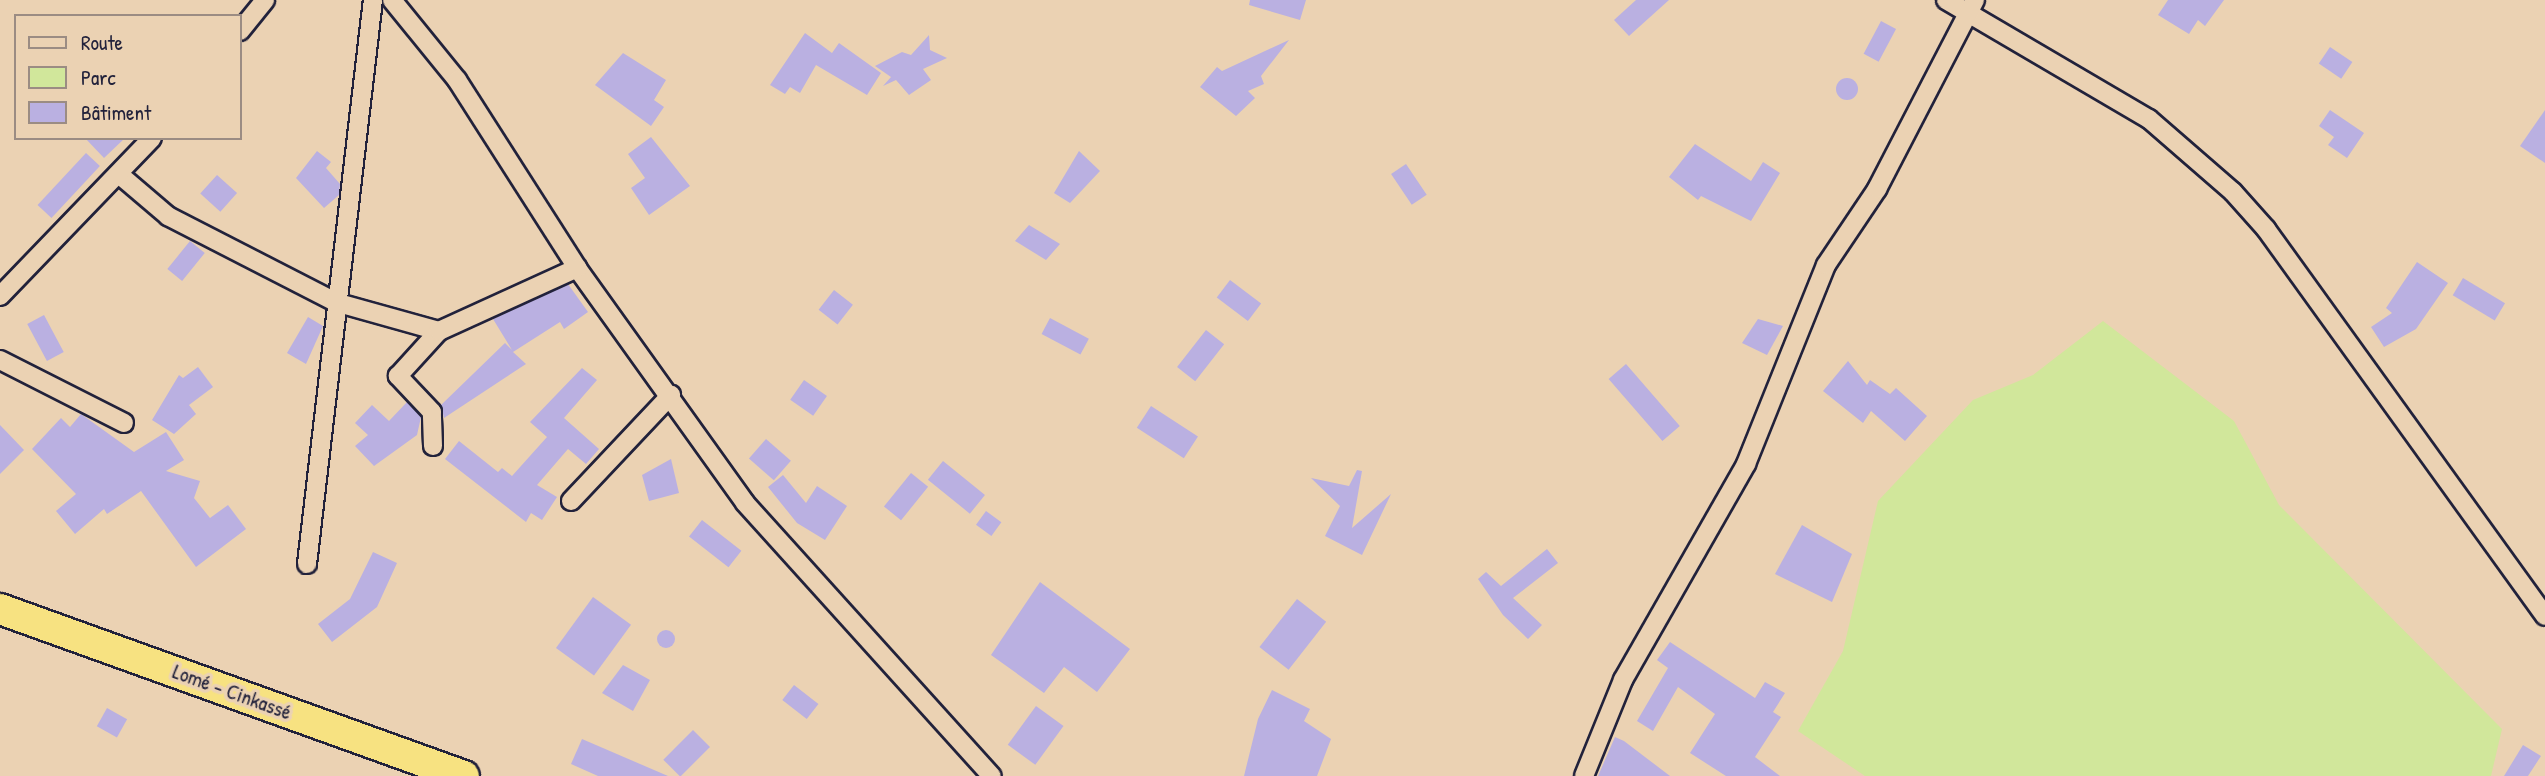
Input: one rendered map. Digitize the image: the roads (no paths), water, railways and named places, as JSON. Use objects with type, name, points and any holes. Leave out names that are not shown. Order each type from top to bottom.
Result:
[{"type":"highway","name":"Lomé - Cinkassé","points":[[0,609],[464,776]]},
{"type":"street","points":[[242,29],[265,0]]},
{"type":"street","points":[[307,564],[335,302],[357,169],[373,0]]},
{"type":"street","points":[[392,0],[512,159],[577,268],[671,395],[746,503],[992,776]]},
{"type":"street","points":[[1946,0],[1973,7],[2149,119],[2233,192],[2266,229],[2545,616]]},
{"type":"street","points":[[1584,776],[1623,680],[1746,464],[1826,265],[1877,189],[1973,7]]},
{"type":"street","points":[[0,296],[121,176],[150,140]]},
{"type":"street","points":[[121,176],[168,216],[335,302],[439,331]]},
{"type":"street","points":[[433,446],[432,412],[398,376],[439,331],[577,268]]},
{"type":"street","points":[[0,360],[124,423]]},
{"type":"street","points":[[571,501],[671,395]]}]
